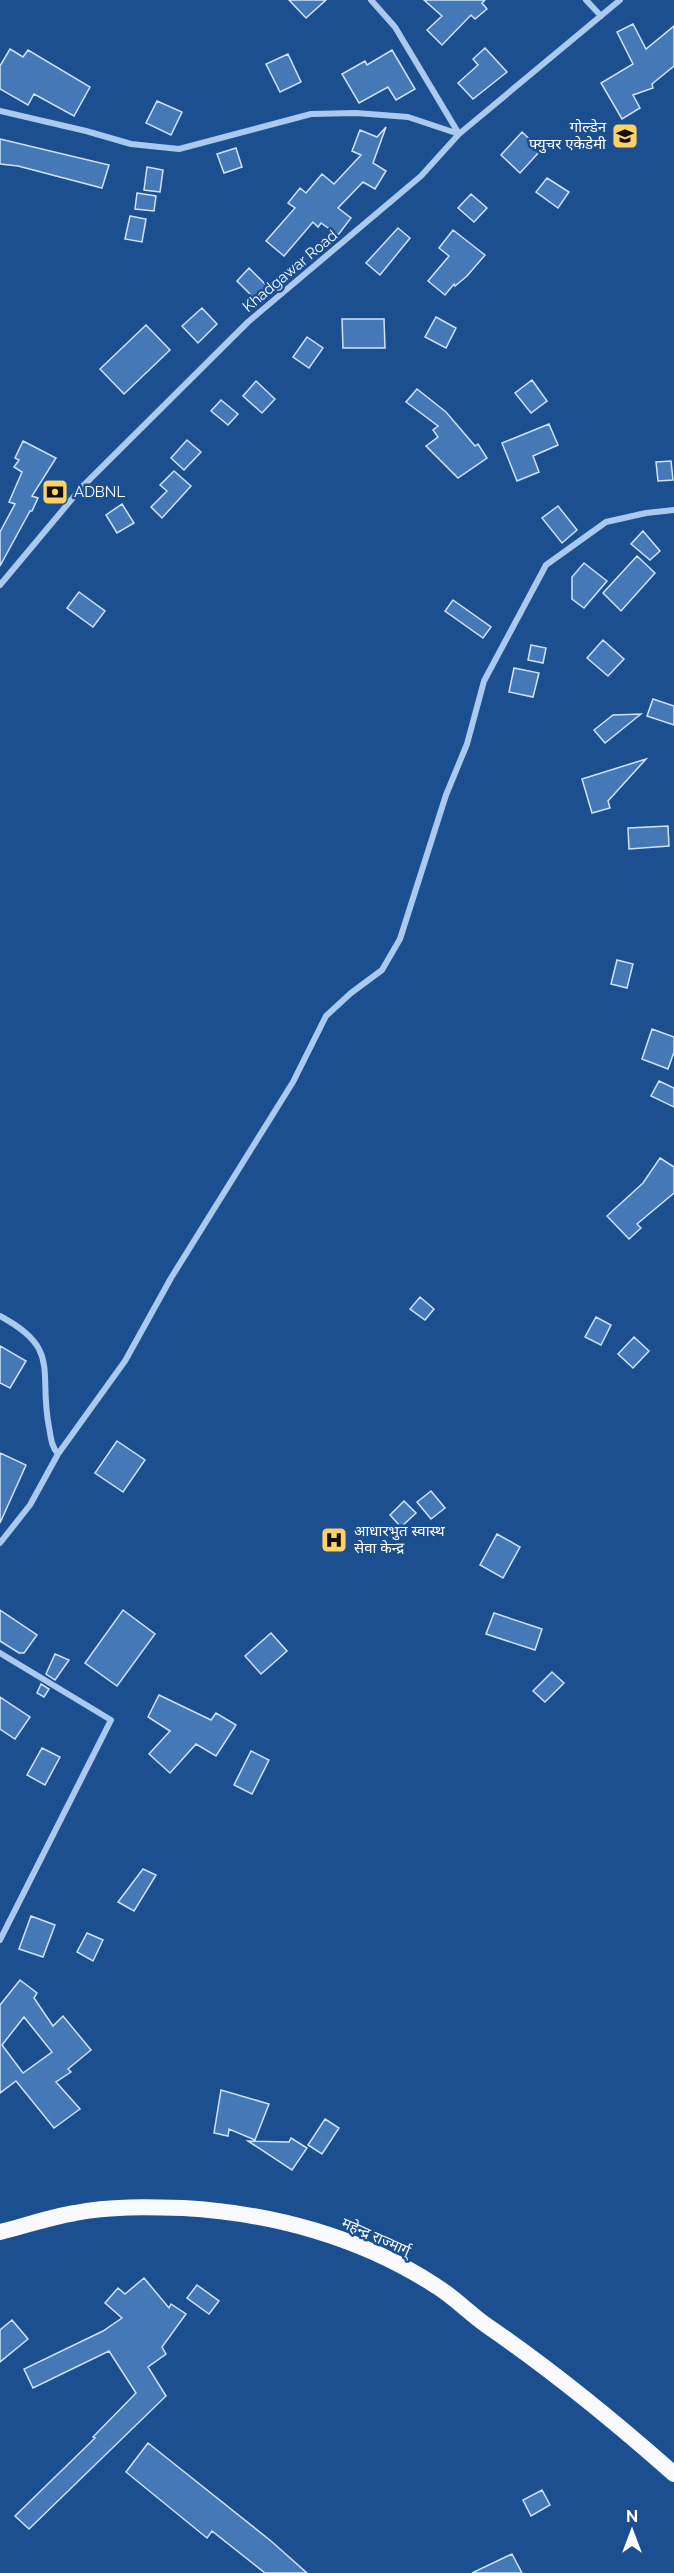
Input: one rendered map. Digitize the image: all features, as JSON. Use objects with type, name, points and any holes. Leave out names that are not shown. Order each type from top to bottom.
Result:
[{"type":"highway","name":"महेन्द्र राज्मार्ग्","points":[[0,2232],[76,2212],[145,2206],[213,2210],[244,2215],[286,2222],[338,2238],[390,2260],[437,2286],[479,2320],[608,2415],[674,2474]]},
{"type":"street","points":[[371,0],[394,27],[459,134]]},
{"type":"street","points":[[586,0],[601,16]]},
{"type":"street","name":"Khadgawar Road","points":[[0,585],[82,487],[248,322],[421,176],[459,134],[620,0]]},
{"type":"street","points":[[0,111],[131,144],[179,149],[311,114],[356,113],[408,117],[459,134]]},
{"type":"street","points":[[0,1543],[30,1505],[58,1454],[125,1361],[171,1278],[292,1082],[326,1016],[382,969],[400,939],[446,795],[467,744],[483,681],[546,565],[606,522],[646,513],[674,510]]},
{"type":"street","points":[[0,1316],[16,1324],[36,1342],[44,1358],[48,1421],[52,1447],[58,1454]]},
{"type":"street","points":[[0,1653],[111,1720],[0,1940]]},
{"type":"building","points":[[289,0],[326,0],[306,18]]},
{"type":"building","points":[[424,0],[485,0],[482,3],[487,9],[475,19],[471,15],[442,45],[427,30],[442,16]]},
{"type":"building","points":[[633,24],[646,49],[674,26],[674,66],[652,84],[653,88],[633,95],[640,108],[622,119],[601,83],[633,64],[617,32]]},
{"type":"building","points":[[485,48],[507,72],[473,99],[458,83],[478,65],[473,59]]},
{"type":"building","points":[[10,49],[23,57],[28,50],[90,87],[74,116],[34,94],[28,105],[0,89],[0,66]]},
{"type":"building","points":[[392,50],[415,89],[396,100],[388,87],[359,103],[342,74],[365,61],[367,65]]},
{"type":"building","points":[[288,54],[301,82],[280,92],[266,64]]},
{"type":"building","points":[[157,101],[182,112],[171,135],[146,123]]},
{"type":"building","points":[[386,127],[373,163],[386,171],[375,189],[363,182],[338,208],[351,218],[338,235],[321,223],[318,227],[313,222],[284,256],[266,241],[295,208],[288,203],[300,188],[306,193],[322,174],[334,184],[361,155],[352,151],[360,130],[377,137]]},
{"type":"building","points":[[522,132],[541,150],[520,173],[501,155]]},
{"type":"building","points":[[0,139],[109,165],[102,188],[18,166],[0,164]]},
{"type":"building","points":[[236,148],[242,167],[224,173],[217,154]]},
{"type":"building","points":[[147,167],[163,170],[160,192],[144,190]]},
{"type":"building","points":[[547,178],[569,192],[558,208],[536,192]]},
{"type":"building","points":[[137,193],[156,196],[154,211],[135,209]]},
{"type":"building","points":[[471,194],[487,208],[474,222],[458,208]]},
{"type":"building","points":[[130,216],[146,219],[142,242],[125,239]]},
{"type":"building","points":[[398,228],[410,238],[380,275],[366,263]]},
{"type":"building","points":[[453,230],[485,255],[467,276],[455,286],[454,284],[445,295],[428,281],[449,256],[439,248]]},
{"type":"building","points":[[249,268],[269,288],[257,301],[237,281]]},
{"type":"building","points":[[202,308],[217,324],[198,343],[182,326]]},
{"type":"building","points":[[436,317],[456,328],[446,348],[425,337]]},
{"type":"building","points":[[342,319],[384,319],[385,348],[343,348]]},
{"type":"building","points":[[146,325],[170,350],[124,394],[100,369]]},
{"type":"building","points":[[307,337],[323,348],[309,368],[293,357]]},
{"type":"building","points":[[532,380],[547,401],[531,413],[515,393]]},
{"type":"building","points":[[256,381],[275,399],[262,413],[243,396]]},
{"type":"building","points":[[417,389],[446,412],[475,446],[478,444],[487,458],[458,478],[426,446],[438,437],[433,430],[438,426],[406,402]]},
{"type":"building","points":[[221,400],[238,414],[228,425],[211,411]]},
{"type":"building","points":[[549,424],[558,445],[533,456],[539,472],[517,481],[502,443]]},
{"type":"building","points":[[187,440],[201,452],[184,470],[171,458]]},
{"type":"building","points":[[23,441],[56,458],[32,496],[38,498],[0,566],[0,532],[15,504],[9,502],[22,472],[14,467],[19,460],[15,458]]},
{"type":"building","points":[[671,461],[673,480],[658,481],[656,462]]},
{"type":"building","points":[[174,471],[191,486],[162,518],[151,507],[167,491],[160,485]]},
{"type":"building","points":[[122,504],[134,523],[117,533],[106,515]]},
{"type":"building","points":[[558,506],[577,530],[562,543],[542,518]]},
{"type":"building","points":[[643,531],[660,551],[650,560],[631,544]]},
{"type":"building","points":[[637,556],[655,573],[621,611],[603,593]]},
{"type":"building","points":[[584,563],[607,581],[584,608],[572,599],[572,577]]},
{"type":"building","points":[[79,592],[105,611],[93,627],[67,608]]},
{"type":"building","points":[[453,600],[491,627],[483,638],[445,611]]},
{"type":"building","points":[[603,640],[624,659],[608,676],[587,658]]},
{"type":"building","points":[[531,645],[546,648],[543,663],[528,660]]},
{"type":"building","points":[[514,668],[539,673],[533,697],[509,692]]},
{"type":"building","points":[[653,699],[674,706],[674,725],[647,716]]},
{"type":"building","points":[[641,714],[605,743],[594,730],[613,715]]},
{"type":"building","points":[[646,759],[608,801],[610,808],[592,813],[582,779]]},
{"type":"building","points":[[668,826],[669,846],[629,849],[628,828]]},
{"type":"building","points":[[617,960],[633,964],[627,988],[611,984]]},
{"type":"building","points":[[652,1029],[674,1037],[674,1052],[668,1069],[642,1059]]},
{"type":"building","points":[[659,1081],[674,1088],[674,1107],[651,1096]]},
{"type":"building","points":[[660,1158],[674,1167],[674,1193],[637,1224],[641,1228],[629,1239],[607,1216],[643,1183]]},
{"type":"building","points":[[420,1297],[434,1309],[425,1320],[410,1309]]},
{"type":"building","points":[[596,1317],[611,1325],[601,1345],[585,1337]]},
{"type":"building","points":[[634,1337],[649,1351],[633,1368],[618,1354]]},
{"type":"building","points":[[0,1346],[26,1361],[10,1388],[0,1383]]},
{"type":"building","points":[[117,1441],[145,1460],[123,1492],[95,1473]]},
{"type":"building","points":[[0,1453],[26,1465],[0,1523]]},
{"type":"building","points":[[431,1491],[445,1508],[431,1519],[417,1502]]},
{"type":"building","points":[[404,1501],[416,1513],[401,1527],[390,1515]]},
{"type":"building","points":[[497,1534],[520,1547],[503,1578],[480,1565]]},
{"type":"building","points":[[0,1610],[37,1635],[24,1653],[19,1653],[0,1641]]},
{"type":"building","points":[[123,1610],[155,1634],[117,1686],[85,1663]]},
{"type":"building","points":[[494,1613],[542,1629],[535,1650],[486,1634]]},
{"type":"building","points":[[271,1633],[287,1651],[261,1674],[245,1656]]},
{"type":"building","points":[[55,1654],[69,1660],[55,1680],[46,1674]]},
{"type":"building","points":[[552,1672],[564,1683],[545,1702],[533,1691]]},
{"type":"building","points":[[41,1684],[49,1689],[44,1697],[37,1693]]},
{"type":"building","points":[[159,1695],[211,1720],[216,1713],[236,1725],[216,1756],[196,1744],[170,1773],[149,1754],[170,1731],[148,1717]]},
{"type":"building","points":[[0,1697],[30,1717],[15,1739],[0,1729]]},
{"type":"building","points":[[42,1748],[60,1757],[45,1785],[27,1775]]},
{"type":"building","points":[[251,1751],[269,1760],[252,1794],[234,1785]]},
{"type":"building","points":[[143,1869],[156,1875],[134,1911],[118,1902]]},
{"type":"building","points":[[31,1916],[55,1925],[43,1957],[19,1949]]},
{"type":"building","points":[[87,1933],[103,1940],[93,1961],[77,1952]]},
{"type":"building","points":[[20,1980],[37,1993],[34,1998],[53,2026],[63,2016],[91,2050],[68,2069],[71,2072],[56,2082],[80,2109],[54,2128],[16,2081],[0,2093],[0,2005]],"holes":[[[24,2017],[52,2052],[23,2073],[2,2045]]]},
{"type":"building","points":[[221,2090],[269,2104],[255,2140],[229,2129],[228,2136],[214,2133]]},
{"type":"building","points":[[325,2119],[339,2128],[322,2154],[308,2145]]},
{"type":"building","points":[[291,2138],[307,2148],[292,2170],[248,2141],[289,2142]]},
{"type":"building","points":[[144,2278],[169,2308],[171,2304],[186,2314],[162,2347],[166,2354],[148,2367],[166,2396],[29,2529],[15,2516],[95,2438],[93,2437],[136,2393],[109,2351],[33,2388],[24,2369],[103,2331],[122,2318],[105,2303],[118,2288],[125,2294]]},
{"type":"building","points":[[197,2285],[219,2301],[209,2314],[187,2298]]},
{"type":"building","points":[[12,2320],[28,2339],[0,2362],[0,2330]]},
{"type":"building","points":[[148,2443],[271,2541],[307,2573],[265,2573],[212,2531],[207,2538],[126,2472]]},
{"type":"building","points":[[542,2490],[550,2505],[531,2516],[523,2500]]},
{"type":"building","points":[[512,2554],[522,2573],[472,2573]]},
{"type":"place","name":"गोल्डेन फ्युचर एकेडेमी","points":[[625,136]]},
{"type":"place","name":"ADBNL","points":[[55,492]]},
{"type":"place","name":"आधारभुत स्वास्थ सेवा केन्द्र","points":[[334,1540]]}]
